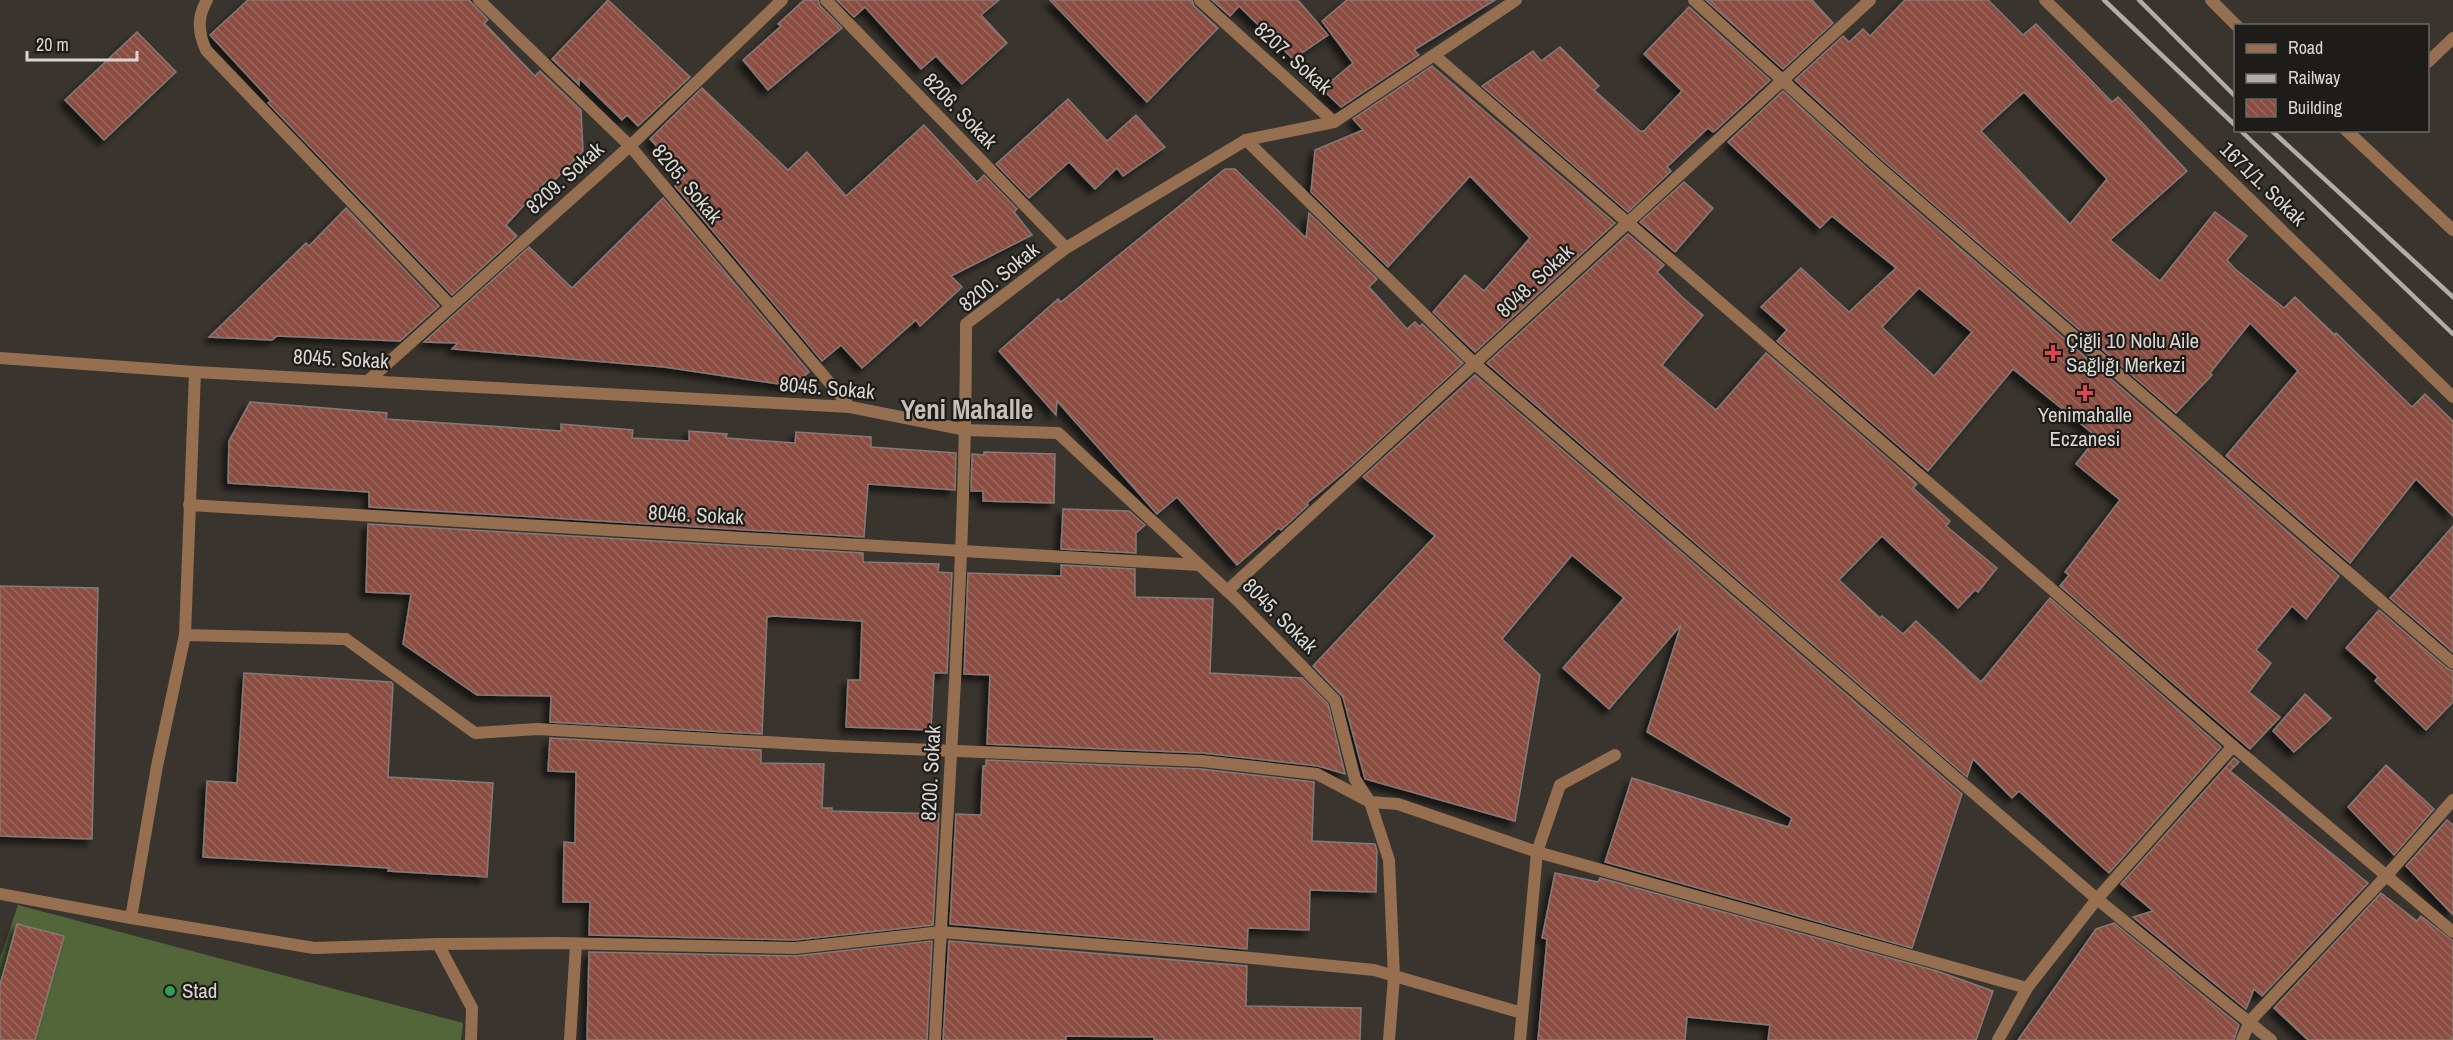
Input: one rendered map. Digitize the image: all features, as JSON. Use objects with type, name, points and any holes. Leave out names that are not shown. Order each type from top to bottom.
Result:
[{"type":"street","points":[[207,0],[202,8],[199,24],[200,37],[206,50],[451,306]]},
{"type":"street","name":"8205. Sokak","points":[[479,0],[630,146],[850,407]]},
{"type":"street","name":"8209. Sokak","points":[[369,380],[630,146],[782,0]]},
{"type":"street","name":"8206. Sokak","points":[[826,0],[1066,248]]},
{"type":"street","name":"8207. Sokak","points":[[1200,0],[1334,122]]},
{"type":"street","name":"8200. Sokak","points":[[935,1040],[961,550],[966,430],[966,324],[1066,248],[1246,140],[1334,122],[1516,0]]},
{"type":"street","points":[[1694,0],[1874,164],[2453,663]]},
{"type":"street","name":"8048. Sokak","points":[[1227,591],[1870,0]]},
{"type":"street","name":"1671/1. Sokak","points":[[2045,0],[2453,397]]},
{"type":"street","points":[[2211,0],[2235,24]]},
{"type":"street","points":[[2429,60],[2453,38]]},
{"type":"street","points":[[1434,55],[2233,746],[2388,874],[2453,932]]},
{"type":"street","points":[[2351,132],[2453,230]]},
{"type":"street","points":[[1246,140],[1474,363],[2097,899],[2271,1040]]},
{"type":"street","name":"8045. Sokak","points":[[0,358],[195,372],[850,407],[966,430],[1058,433],[1227,591],[1335,700],[1355,779],[1370,801],[1389,860],[1394,976],[1389,1040]]},
{"type":"street","points":[[131,918],[157,766],[184,635],[195,372]]},
{"type":"street","name":"8046. Sokak","points":[[189,505],[1199,565]]},
{"type":"street","points":[[184,635],[346,639],[475,734],[537,729],[836,746],[1202,761],[1317,774],[1370,801],[1398,804],[1537,852],[2027,988]]},
{"type":"street","points":[[1998,1040],[2027,988],[2097,899],[2233,746]]},
{"type":"street","points":[[1520,1040],[1537,852],[1560,785],[1615,755]]},
{"type":"street","points":[[2242,1040],[2250,1021],[2388,874],[2453,800]]},
{"type":"street","points":[[0,894],[314,948],[438,944],[795,948],[940,932],[1374,970],[1522,1013]]},
{"type":"street","points":[[438,944],[472,1008],[471,1040]]},
{"type":"street","points":[[570,1040],[576,944]]},
{"type":"green space","name":"Stad","points":[[18,905],[463,1023],[461,1040],[0,1040],[0,958]]},
{"type":"building","points":[[248,0],[469,0],[488,20],[484,23],[535,76],[540,71],[581,110],[583,151],[551,184],[547,180],[506,225],[517,236],[452,295],[268,103],[271,101],[210,35]]},
{"type":"building","points":[[608,0],[690,77],[638,126],[627,115],[622,120],[579,78],[579,85],[552,59]]},
{"type":"building","points":[[804,0],[818,0],[820,6],[842,28],[768,90],[743,60],[781,26],[778,24]]},
{"type":"building","points":[[837,0],[999,0],[981,15],[1007,43],[962,84],[936,56],[921,69],[865,7],[854,17]]},
{"type":"building","points":[[1050,0],[1192,0],[1194,6],[1218,28],[1147,102]]},
{"type":"building","points":[[1212,0],[1298,0],[1328,35],[1293,59],[1239,6],[1230,16]]},
{"type":"building","points":[[1347,0],[1495,0],[1414,50],[1419,55],[1341,107],[1322,89],[1353,63],[1322,21]]},
{"type":"building","points":[[1706,0],[1812,0],[1833,23],[1783,69]]},
{"type":"building","points":[[1905,0],[1988,0],[2023,35],[2036,24],[2112,102],[2118,97],[2187,171],[2110,240],[2160,281],[2215,212],[2247,236],[2227,260],[2235,269],[2284,308],[2295,297],[2335,335],[2336,333],[2412,407],[2425,394],[2453,421],[2453,516],[2416,479],[2350,563],[2226,456],[2298,371],[2250,323],[2210,373],[2212,375],[2176,413],[1879,157],[1795,80],[1843,36],[1849,42],[1863,29],[1870,36]],"holes":[[[2024,92],[2107,179],[2070,224],[1981,131]]]},
{"type":"building","points":[[1689,7],[1770,80],[1716,130],[1713,132],[1708,128],[1667,167],[1671,171],[1628,212],[1482,86],[1533,51],[1541,61],[1560,47],[1599,86],[1594,90],[1640,131],[1644,131],[1682,91],[1644,54]]},
{"type":"building","points":[[137,32],[176,72],[104,140],[65,100]]},
{"type":"building","points":[[1432,66],[1615,223],[1475,352],[1433,312],[1465,275],[1484,291],[1530,238],[1470,176],[1388,267],[1311,192],[1315,150],[1363,130],[1353,119]]},
{"type":"building","points":[[702,88],[788,170],[807,152],[846,196],[924,125],[977,182],[984,175],[1017,209],[1014,212],[1032,235],[951,276],[962,287],[920,326],[916,320],[862,368],[841,345],[822,361],[675,186],[684,176],[650,139]]},
{"type":"building","points":[[1783,91],[1868,169],[2339,576],[2306,619],[2292,606],[2256,650],[2271,663],[2249,692],[2280,717],[2250,749],[2060,586],[2069,575],[2065,572],[2120,500],[2076,464],[2097,437],[2013,369],[1928,471],[1777,341],[1787,330],[1761,307],[1801,268],[1849,312],[1896,268],[1832,216],[1820,228],[1728,142]],"holes":[[[1919,288],[1972,332],[1934,376],[1882,327]]]},
{"type":"building","points":[[1068,99],[1107,141],[1136,115],[1165,147],[1123,176],[1117,168],[1095,189],[1069,162],[1029,198],[996,164]]},
{"type":"building","points":[[1225,169],[1235,169],[1306,238],[1309,213],[1377,279],[1369,287],[1407,329],[1415,322],[1420,327],[1422,324],[1463,363],[1351,466],[1307,503],[1308,505],[1281,530],[1279,528],[1237,565],[1177,497],[1157,514],[1057,401],[1056,415],[999,351],[1058,299],[1061,302]]},
{"type":"building","points":[[1684,182],[1713,208],[1675,252],[1640,222]]},
{"type":"building","points":[[663,198],[809,372],[792,386],[664,367],[452,349],[458,343],[424,342],[529,247],[572,288]]},
{"type":"building","points":[[346,208],[439,306],[400,341],[277,336],[272,340],[209,337],[306,243],[309,246]]},
{"type":"building","points":[[1628,234],[1664,265],[1657,272],[1703,315],[1662,365],[1716,410],[1766,353],[1917,484],[1913,488],[1950,521],[1946,526],[1997,568],[1978,592],[1975,590],[1958,608],[1882,536],[1839,580],[1880,618],[1882,616],[1903,634],[1916,621],[1981,682],[2050,598],[2221,747],[2109,873],[2019,791],[2012,798],[1973,759],[1967,777],[1487,363]]},
{"type":"building","points":[[1475,375],[1962,794],[1912,948],[1605,862],[1632,778],[1788,827],[1792,818],[1647,732],[1681,625],[1609,709],[1563,668],[1624,598],[1572,555],[1502,639],[1540,675],[1515,821],[1365,779],[1343,697],[1313,666],[1435,536],[1363,477]]},
{"type":"building","points":[[250,402],[387,413],[386,419],[561,431],[561,424],[633,430],[632,438],[689,441],[689,431],[727,434],[726,438],[795,443],[796,432],[871,437],[871,447],[956,453],[955,490],[868,484],[864,537],[369,507],[369,492],[228,483],[229,441]]},
{"type":"building","points":[[984,452],[1055,454],[1054,503],[983,501],[983,491],[971,491],[972,454],[984,455]]},
{"type":"building","points":[[1063,509],[1129,511],[1145,525],[1136,533],[1136,553],[1061,549]]},
{"type":"building","points":[[368,524],[863,553],[863,562],[939,564],[938,572],[952,573],[947,673],[934,673],[931,730],[846,727],[848,680],[860,680],[862,621],[773,616],[767,617],[762,734],[550,722],[551,696],[477,695],[403,644],[411,594],[366,592]]},
{"type":"building","points":[[2453,526],[2453,652],[2390,598]]},
{"type":"building","points":[[1061,565],[1135,569],[1135,597],[1213,599],[1210,673],[1302,678],[1328,704],[1345,774],[1318,766],[1203,753],[987,744],[990,675],[964,674],[968,573],[1061,576]]},
{"type":"building","points":[[0,586],[98,588],[92,839],[0,836]]},
{"type":"building","points":[[2379,610],[2453,671],[2453,702],[2426,730],[2375,681],[2378,677],[2346,648]]},
{"type":"building","points":[[244,673],[391,682],[393,684],[388,777],[493,783],[487,877],[388,871],[389,868],[203,857],[207,781],[237,783]]},
{"type":"building","points":[[2305,694],[2331,718],[2294,752],[2273,731]]},
{"type":"building","points":[[550,738],[761,750],[761,763],[824,764],[822,808],[832,808],[832,811],[939,814],[933,925],[795,940],[589,935],[590,902],[563,902],[564,842],[575,843],[576,772],[548,771]]},
{"type":"building","points":[[2234,758],[2239,762],[2230,771],[2368,883],[2262,996],[2254,989],[2246,1009],[2133,917],[2153,911],[2121,884]]},
{"type":"building","points":[[986,760],[1201,769],[1314,782],[1312,841],[1375,844],[1377,851],[1376,892],[1310,890],[1309,930],[1248,928],[1247,949],[950,924],[956,814],[981,815],[983,766],[986,766]]},
{"type":"building","points":[[2386,765],[2434,809],[2394,855],[2348,807]]},
{"type":"building","points":[[2447,820],[2453,825],[2453,915],[2406,866]]},
{"type":"building","points":[[1555,873],[1598,882],[1600,878],[1937,971],[1993,991],[1976,1040],[1768,1040],[1770,1025],[1687,1017],[1685,1040],[1538,1040],[1547,939],[1542,938]]},
{"type":"building","points":[[2381,893],[2417,921],[2421,916],[2453,941],[2453,1040],[2308,1040],[2274,1008]]},
{"type":"building","points":[[2114,923],[2239,1025],[2234,1040],[2018,1040],[2096,929]]},
{"type":"building","points":[[17,924],[64,936],[35,1040],[0,1040],[0,985]]},
{"type":"building","points":[[932,941],[927,1040],[587,1040],[589,952],[795,956]]},
{"type":"building","points":[[949,941],[1247,966],[1246,1006],[1361,1008],[1360,1040],[1154,1040],[1154,1037],[1066,1036],[1066,1040],[943,1040]]},
{"type":"railway","points":[[2104,0],[2234,124]]},
{"type":"railway","points":[[2139,0],[2234,95]]},
{"type":"railway","points":[[2242,132],[2453,334]]},
{"type":"railway","points":[[2273,132],[2453,297]]},
{"type":"place","name":"Çiğli 10 Nolu Aile Sağlığı Merkezi","points":[[2053,353]]},
{"type":"place","name":"Yenimahalle Eczanesi","points":[[2085,393]]},
{"type":"place","name":"Stad","points":[[170,991]]},
{"type":"district","name":"Yeni Mahalle","points":[[967,410]]}]
